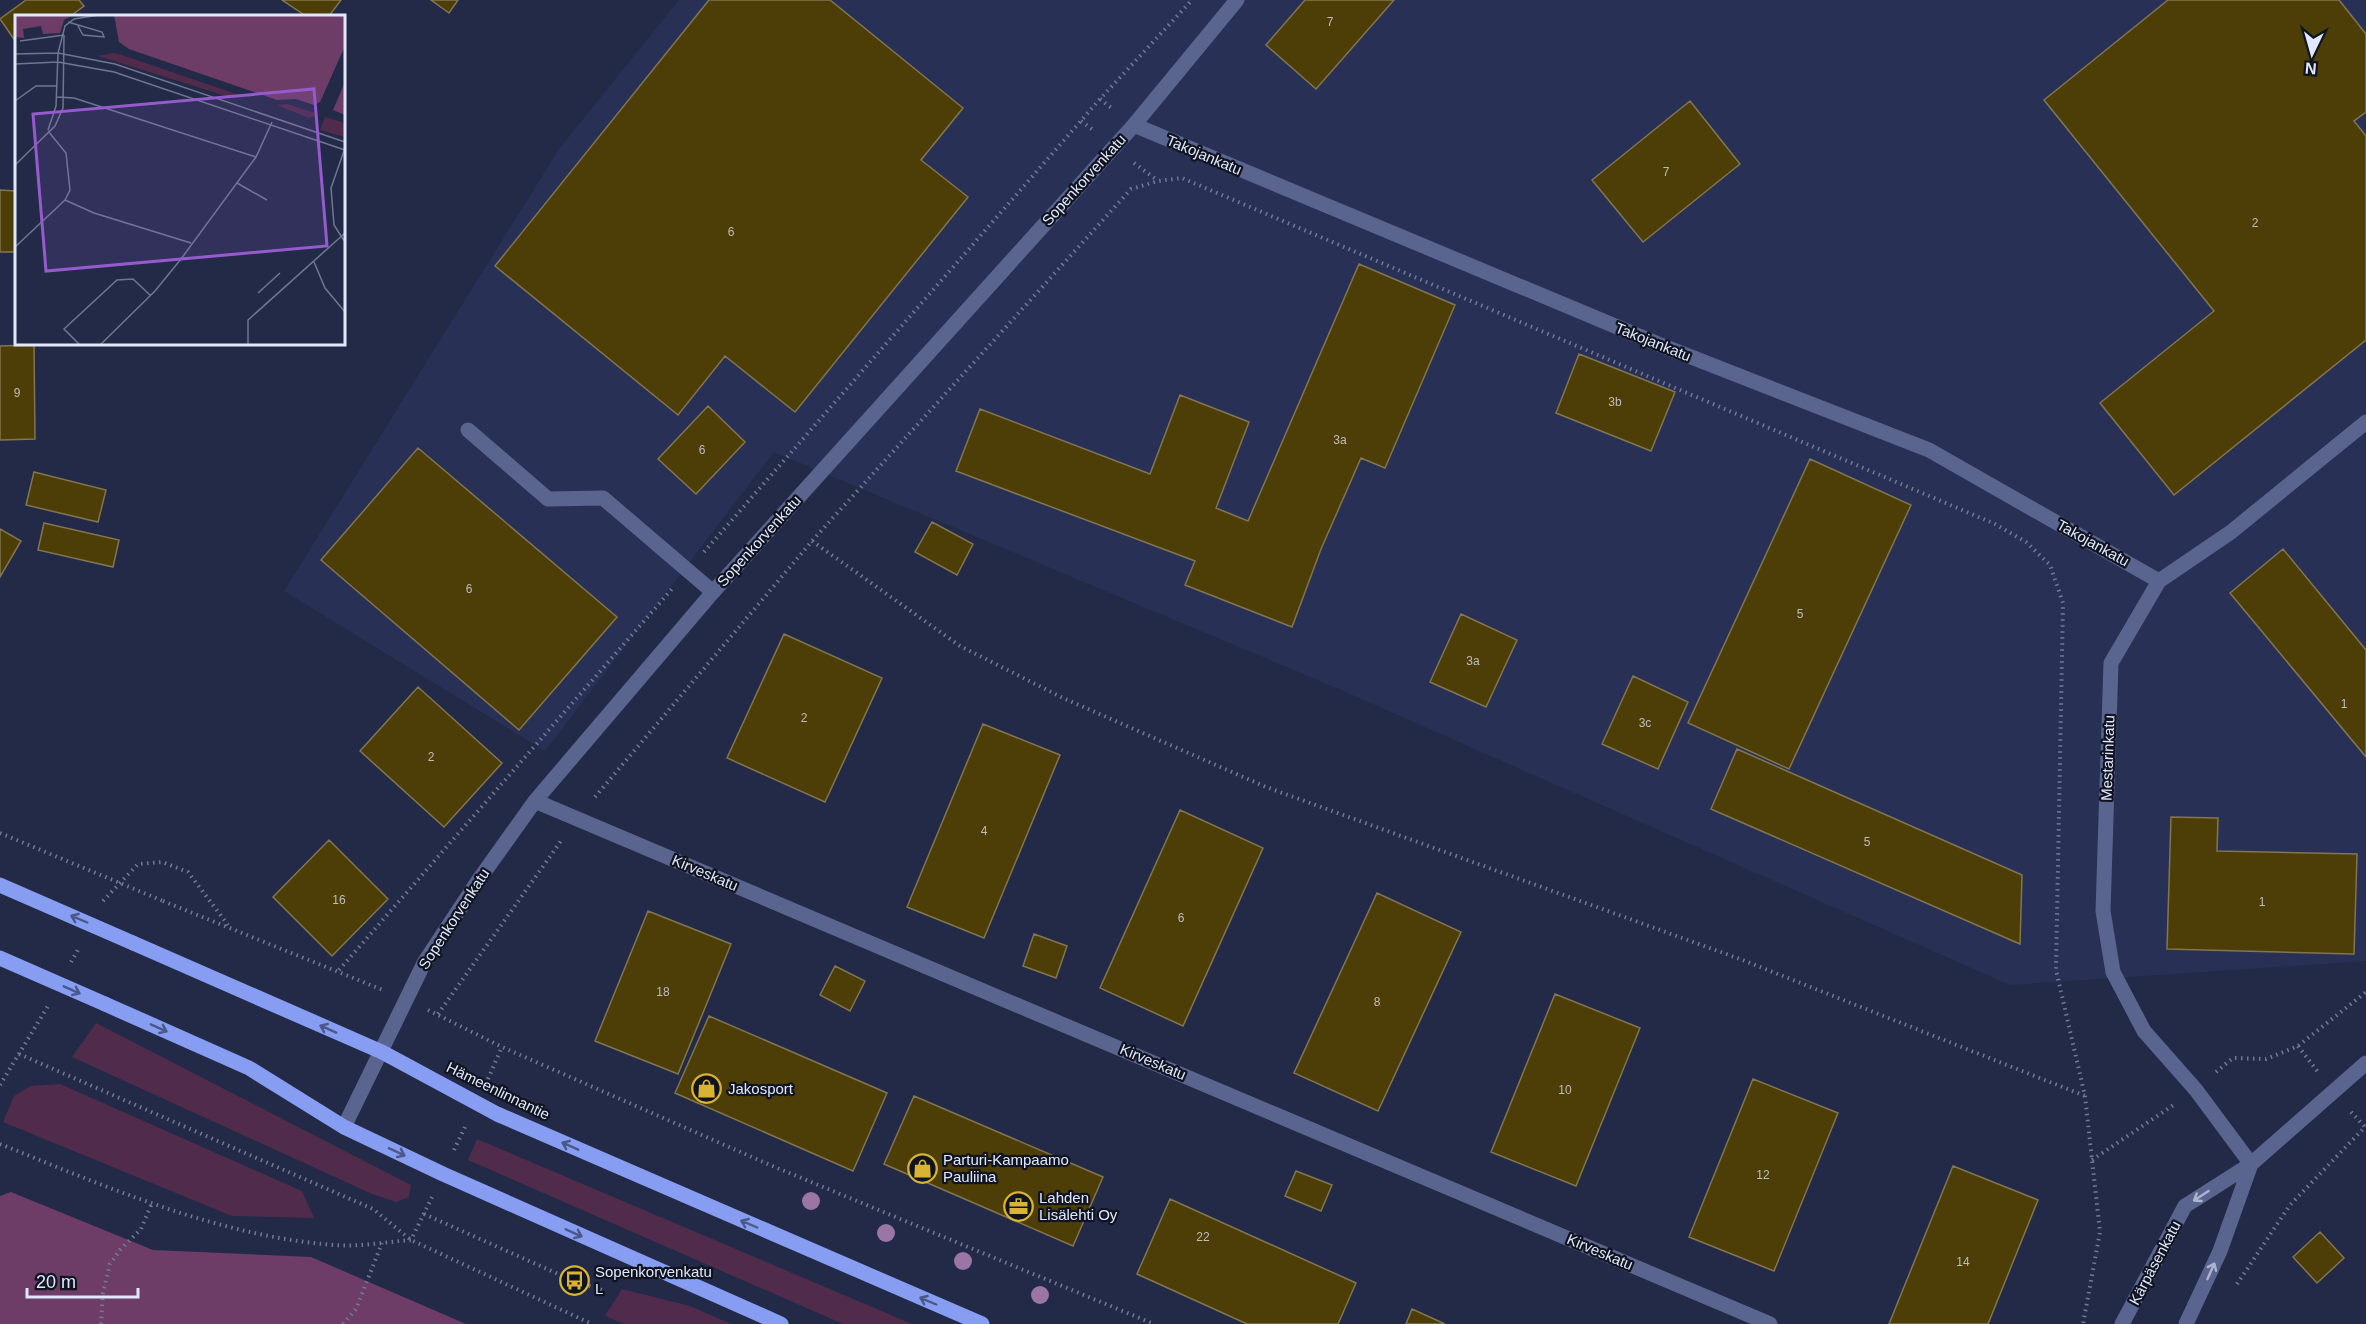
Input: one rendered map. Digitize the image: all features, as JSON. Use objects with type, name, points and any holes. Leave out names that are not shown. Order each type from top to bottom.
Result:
[{"type":"main road","name":"Hämeenlinnantie","points":[[0,885],[382,1052],[477,1103],[982,1324]]},
{"type":"main road","points":[[0,958],[249,1068],[344,1127],[443,1174],[781,1324]]},
{"type":"street","name":"Sopenkorvenkatu","points":[[344,1127],[424,963],[480,878],[535,801],[713,592],[1134,125],[1237,0]]},
{"type":"street","name":"Takojankatu","points":[[1134,125],[1658,344],[1929,450],[2159,581]]},
{"type":"street","name":"Mestarinkatu","points":[[2251,1164],[2196,1090],[2144,1030],[2113,972],[2103,911],[2111,663],[2159,581],[2231,532],[2366,422]]},
{"type":"street","points":[[468,430],[548,499],[603,498],[713,592]]},
{"type":"street","name":"Kirveskatu","points":[[535,801],[1770,1324]]},
{"type":"street","name":"Kärpäsenkatu","points":[[2122,1324],[2185,1206],[2251,1164],[2366,1063]]},
{"type":"street","name":"Kärpäsenkatu","points":[[2186,1324],[2220,1251],[2251,1164]]},
{"type":"path","points":[[339,970],[1100,99],[1192,0]]},
{"type":"path","points":[[438,1014],[577,819],[812,542],[1131,189],[1158,181],[1182,178],[1995,524],[2026,542],[2050,565],[2062,603],[2056,970],[2085,1096],[2100,1232],[2083,1324]]},
{"type":"path","points":[[812,542],[960,646],[1063,698],[1266,787],[1740,959],[2085,1096]]},
{"type":"path","points":[[0,833],[163,901],[339,970],[438,1014],[502,1047],[770,1165],[1154,1324]]},
{"type":"path","points":[[2092,1160],[2196,1090],[2233,1058],[2266,1059],[2298,1047],[2366,992]]},
{"type":"path","points":[[411,1240],[502,1047]]},
{"type":"path","points":[[0,1085],[19,1054],[373,1209],[411,1240],[592,1324]]},
{"type":"path","points":[[2230,1294],[2290,1205],[2366,1126]]},
{"type":"path","points":[[0,1144],[152,1203],[251,1233],[336,1246],[411,1240]]},
{"type":"path","points":[[101,1324],[103,1293],[110,1264],[141,1229],[152,1203]]},
{"type":"path","points":[[424,1214],[574,1281],[602,1290]]},
{"type":"path","points":[[343,1324],[356,1309],[382,1243]]},
{"type":"shaded area","points":[[679,0],[2366,0],[2366,961],[2010,985],[1332,686],[774,452],[545,751],[284,591],[559,149]]},
{"type":"shaded area","points":[[96,1023],[411,1185],[409,1197],[396,1202],[372,1194],[72,1057]]},
{"type":"shaded area","points":[[60,1084],[302,1191],[314,1218],[232,1216],[3,1122],[14,1096],[30,1086]]},
{"type":"shaded area","points":[[477,1139],[912,1324],[843,1324],[468,1160]]},
{"type":"shaded area","points":[[11,1192],[153,1250],[311,1257],[466,1324],[0,1324],[0,1196]]},
{"type":"shaded area","points":[[622,1289],[690,1306],[731,1324],[624,1324],[605,1316]]},
{"type":"building","points":[[26,0],[79,0],[84,6],[72,15],[15,15],[15,41],[0,19]]},
{"type":"building","points":[[282,0],[341,0],[330,15],[304,15]]},
{"type":"building","points":[[431,0],[458,0],[449,13]]},
{"type":"building","points":[[709,0],[830,0],[963,108],[921,160],[968,197],[795,412],[725,356],[678,415],[495,266]]},
{"type":"building","points":[[1305,0],[1394,0],[1316,89],[1266,45]]},
{"type":"building","points":[[2168,0],[2339,0],[2366,34],[2366,112],[2354,121],[2366,136],[2366,340],[2174,495],[2100,403],[2214,311],[2044,100]]},
{"type":"building","points":[[1690,101],[1740,164],[1643,242],[1592,180]]},
{"type":"building","points":[[0,190],[15,191],[15,252],[0,252]]},
{"type":"building","points":[[1359,264],[1455,305],[1385,468],[1361,458],[1321,549],[1292,627],[1185,585],[1195,561],[956,471],[980,409],[1150,474],[1180,395],[1249,422],[1216,508],[1248,521]]},
{"type":"building","points":[[34,345],[35,439],[0,440],[0,346]]},
{"type":"building","points":[[1579,354],[1675,392],[1651,451],[1556,413]]},
{"type":"building","points":[[708,406],[745,442],[696,494],[658,459]]},
{"type":"building","points":[[418,448],[617,617],[519,730],[321,560]]},
{"type":"building","points":[[1810,459],[1911,505],[1789,769],[1688,723]]},
{"type":"building","points":[[34,472],[106,490],[98,522],[26,505]]},
{"type":"building","points":[[932,522],[973,544],[957,575],[915,552]]},
{"type":"building","points":[[44,523],[119,540],[113,567],[38,550]]},
{"type":"building","points":[[0,529],[21,541],[0,577]]},
{"type":"building","points":[[2283,549],[2366,650],[2366,757],[2230,593]]},
{"type":"building","points":[[1461,614],[1517,640],[1486,707],[1430,682]]},
{"type":"building","points":[[784,634],[882,678],[825,802],[727,758]]},
{"type":"building","points":[[1633,676],[1688,702],[1658,769],[1602,744]]},
{"type":"building","points":[[418,687],[502,763],[444,827],[360,751]]},
{"type":"building","points":[[983,724],[1060,755],[984,938],[907,907]]},
{"type":"building","points":[[1737,749],[2022,875],[2020,944],[1711,809]]},
{"type":"building","points":[[1180,810],[1263,848],[1183,1026],[1100,988]]},
{"type":"building","points":[[2171,817],[2218,818],[2217,851],[2357,854],[2354,954],[2167,949]]},
{"type":"building","points":[[329,840],[388,899],[332,956],[273,897]]},
{"type":"building","points":[[1377,893],[1461,932],[1378,1111],[1294,1073]]},
{"type":"building","points":[[648,911],[731,944],[678,1074],[595,1041]]},
{"type":"building","points":[[1034,934],[1067,946],[1056,978],[1023,966]]},
{"type":"building","points":[[835,966],[865,981],[850,1011],[820,995]]},
{"type":"building","points":[[1555,994],[1640,1028],[1576,1186],[1491,1152]]},
{"type":"building","points":[[709,1016],[887,1093],[853,1171],[675,1093]]},
{"type":"building","points":[[1753,1079],[1838,1113],[1774,1271],[1689,1237]]},
{"type":"building","points":[[914,1096],[1103,1177],[1073,1246],[884,1164]]},
{"type":"building","points":[[1953,1166],[2038,1200],[1988,1324],[1889,1324]]},
{"type":"building","points":[[1296,1171],[1332,1185],[1321,1211],[1285,1196]]},
{"type":"building","points":[[1170,1199],[1356,1283],[1338,1324],[1247,1324],[1137,1274]]},
{"type":"building","points":[[2320,1232],[2344,1258],[2317,1283],[2293,1257]]},
{"type":"building","points":[[1412,1309],[1445,1324],[1406,1324]]},
{"type":"place","name":"Jakosport","points":[[707,1089]]},
{"type":"place","name":"Parturi-Kampaamo Pauliina","points":[[922,1169]]},
{"type":"place","name":"Lahden Lisälehti Oy","points":[[1018,1207]]},
{"type":"place","name":"Sopenkorvenkatu L","points":[[574,1281]]}]
